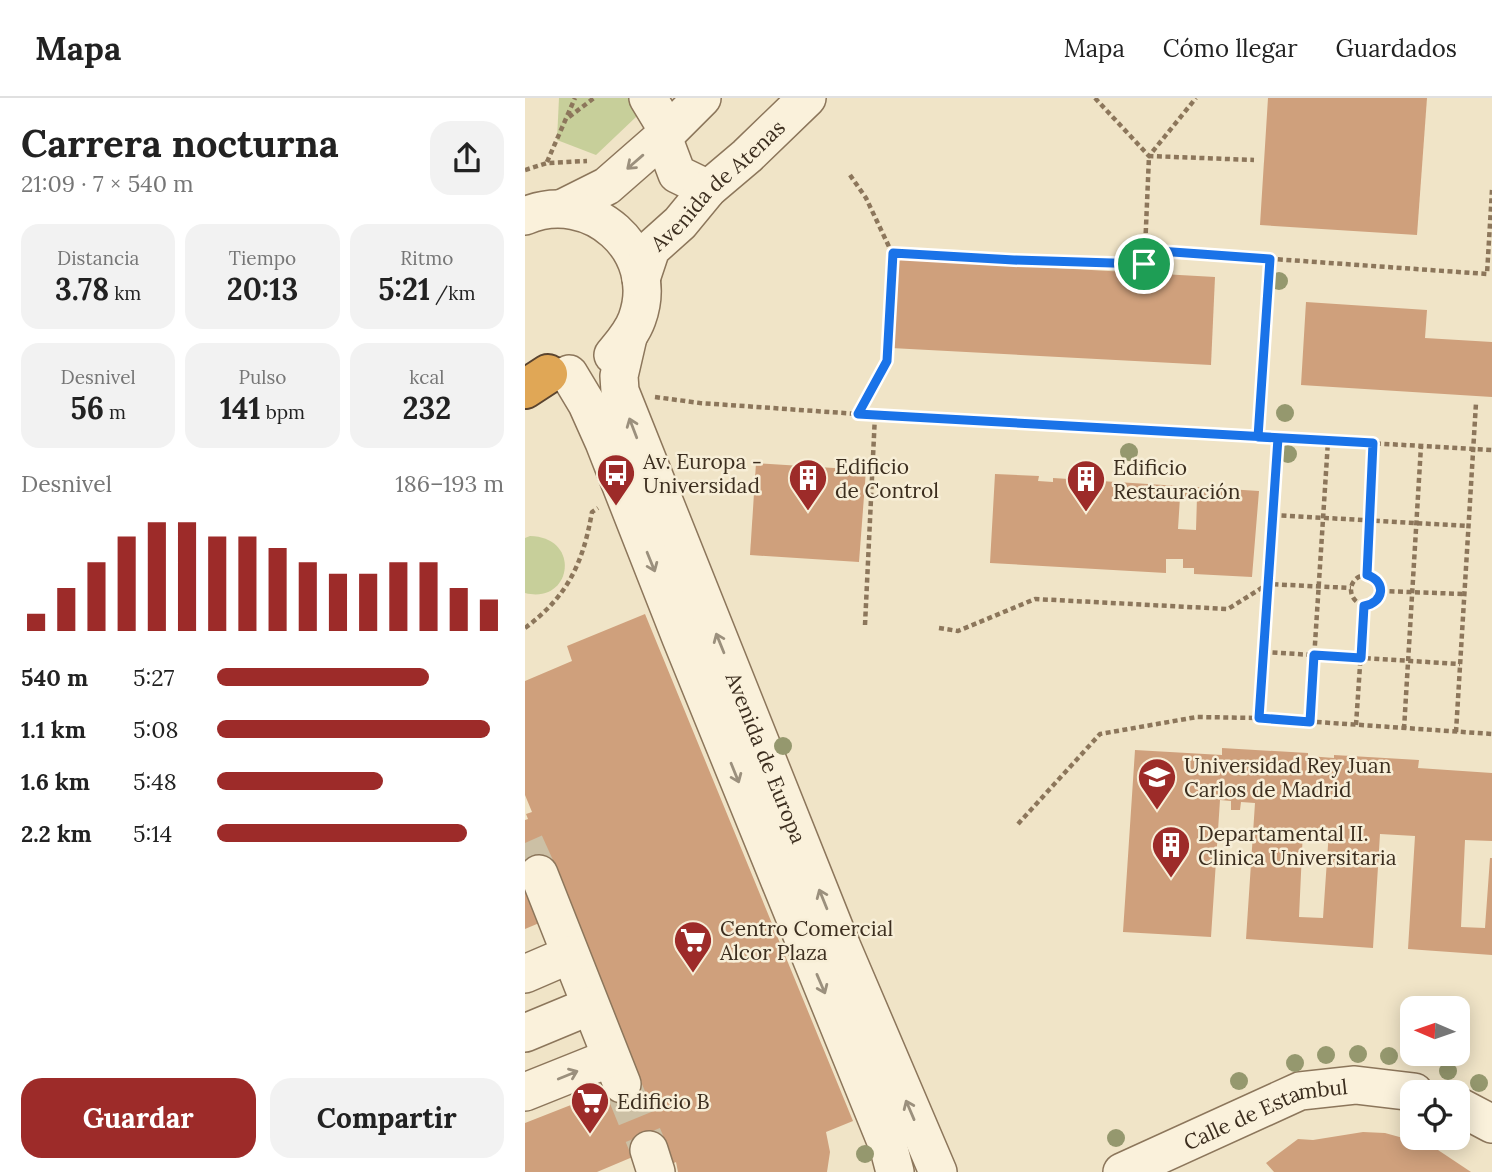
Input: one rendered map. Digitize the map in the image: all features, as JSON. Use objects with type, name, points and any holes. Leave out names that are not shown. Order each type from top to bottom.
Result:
[{"type":"street","points":[[648,98],[666,134],[677,174],[708,189]]},
{"type":"street","points":[[563,208],[607,186],[702,98]]},
{"type":"street","name":"Avenida de Atenas","points":[[641,279],[651,249],[680,223],[708,189],[807,98]]},
{"type":"street","points":[[525,216],[538,210],[563,208],[591,214],[615,230],[632,252],[641,279]]},
{"type":"street","name":"Avenida de Europa","points":[[641,279],[639,309],[628,337],[619,376],[619,391],[842,947],[938,1172]]},
{"type":"street","points":[[538,375],[592,368],[612,355],[628,337]]},
{"type":"street","name":"Avenida de Europa","points":[[538,375],[587,404],[889,1149],[895,1172]]},
{"type":"street","points":[[525,1093],[616,1071],[539,874]]},
{"type":"street","points":[[525,974],[569,955]]},
{"type":"street","points":[[525,1033],[590,1006]]},
{"type":"street","name":"Calle de Estambul","points":[[1122,1172],[1300,1091],[1355,1085],[1400,1090]]},
{"type":"street","points":[[1470,1112],[1492,1124]]},
{"type":"path","points":[[547,163],[575,98]]},
{"type":"path","points":[[568,118],[594,98]]},
{"type":"path","points":[[1095,98],[1149,156],[1254,160]]},
{"type":"path","points":[[893,253],[1144,264],[1149,156],[1196,98]]},
{"type":"path","points":[[525,170],[547,163],[590,161],[598,157]]},
{"type":"path","points":[[850,175],[866,198],[893,253],[887,361],[858,414]]},
{"type":"path","points":[[1145,250],[1487,274],[1492,190]]},
{"type":"path","points":[[1258,437],[1270,259]]},
{"type":"path","points":[[619,391],[700,403],[858,414],[1492,450]]},
{"type":"path","points":[[1456,732],[1476,403]]},
{"type":"path","points":[[865,625],[875,415]]},
{"type":"path","points":[[1259,718],[1278,438]]},
{"type":"path","points":[[1310,722],[1328,441]]},
{"type":"path","points":[[1367,575],[1373,443]]},
{"type":"path","points":[[1404,729],[1421,446]]},
{"type":"path","points":[[525,628],[542,616],[564,591],[579,564],[592,512],[607,503]]},
{"type":"path","points":[[1273,515],[1468,526]]},
{"type":"path","points":[[1367,575],[1379,582],[1381,591],[1378,600],[1364,606],[1355,602],[1350,588],[1358,577],[1367,575]]},
{"type":"path","points":[[939,628],[958,631],[1035,599],[1228,609],[1268,584],[1350,588]]},
{"type":"path","points":[[1381,591],[1465,594]]},
{"type":"path","points":[[1356,725],[1364,606]]},
{"type":"path","points":[[1264,652],[1460,664]]},
{"type":"path","points":[[1017,824],[1100,734],[1197,717],[1259,718],[1492,734]]},
{"type":"green space","points":[[559,98],[656,98],[596,155],[557,140]]},
{"type":"green space","points":[[530,536],[547,539],[558,547],[564,558],[565,569],[561,581],[553,589],[541,594],[525,593],[525,538]]},
{"type":"building","points":[[1268,98],[1427,98],[1417,235],[1260,225]]},
{"type":"building","points":[[895,259],[1215,277],[1211,365],[891,348]]},
{"type":"building","points":[[1306,302],[1427,310],[1425,338],[1492,342],[1492,397],[1301,385]]},
{"type":"building","name":"Edificio de Control","points":[[756,463],[866,470],[859,562],[750,555]]},
{"type":"building","name":"Edificio Restauración","points":[[995,474],[1039,476],[1038,481],[1053,482],[1053,478],[1259,491],[1252,577],[1194,574],[1194,568],[1183,568],[1183,559],[1166,559],[1166,573],[990,563]],"holes":[[[1180,497],[1197,497],[1196,530],[1178,529]]]},
{"type":"building","name":"Centro Comercial Alcor Plaza","points":[[645,614],[853,1121],[826,1132],[830,1152],[827,1172],[678,1172],[676,1162],[672,1164],[661,1145],[597,1172],[525,1172],[525,1123],[632,1081],[544,921],[525,929],[525,820],[528,819],[526,814],[532,812],[525,795],[525,681],[572,661],[567,646]]},
{"type":"building","name":"Departamental II. Clinica Universitaria","points":[[1222,748],[1308,753],[1308,756],[1334,758],[1334,755],[1419,760],[1418,768],[1492,773],[1492,841],[1465,840],[1461,927],[1485,928],[1492,858],[1492,955],[1408,949],[1415,836],[1380,834],[1373,948],[1246,939],[1255,803],[1241,802],[1240,810],[1231,810],[1231,801],[1220,800],[1211,937],[1123,932],[1135,750],[1222,755]],"holes":[[[1303,830],[1329,831],[1323,918],[1299,917]]]},
{"type":"building","points":[[1363,1132],[1385,1133],[1400,1137],[1400,1150],[1438,1150],[1471,1172],[1274,1172],[1266,1163],[1298,1139],[1313,1140]]},
{"type":"tunnel","points":[[525,843],[539,874]]},
{"type":"tunnel","points":[[622,1084],[649,1150]]},
{"type":"place","name":"Av. Europa - Universidad","points":[[616,507]]},
{"type":"place","name":"Edificio de Control","points":[[808,512]]},
{"type":"place","name":"Edificio Restauración","points":[[1086,513]]},
{"type":"place","name":"Universidad Rey Juan Carlos de Madrid","points":[[1157,811]]},
{"type":"place","name":"Departamental II. Clinica Universitaria","points":[[1171,879]]},
{"type":"place","name":"Centro Comercial Alcor Plaza","points":[[693,974]]},
{"type":"place","name":"Edificio B","points":[[590,1135]]},
{"type":"route","points":[[1144,264],[893,253],[887,361],[858,414],[1278,438],[1373,443],[1367,575],[1379,582],[1380,596],[1374,603],[1364,606],[1361,658],[1314,655],[1310,722],[1259,718],[1278,438],[1258,437],[1270,259],[1145,250],[1144,264]]}]
